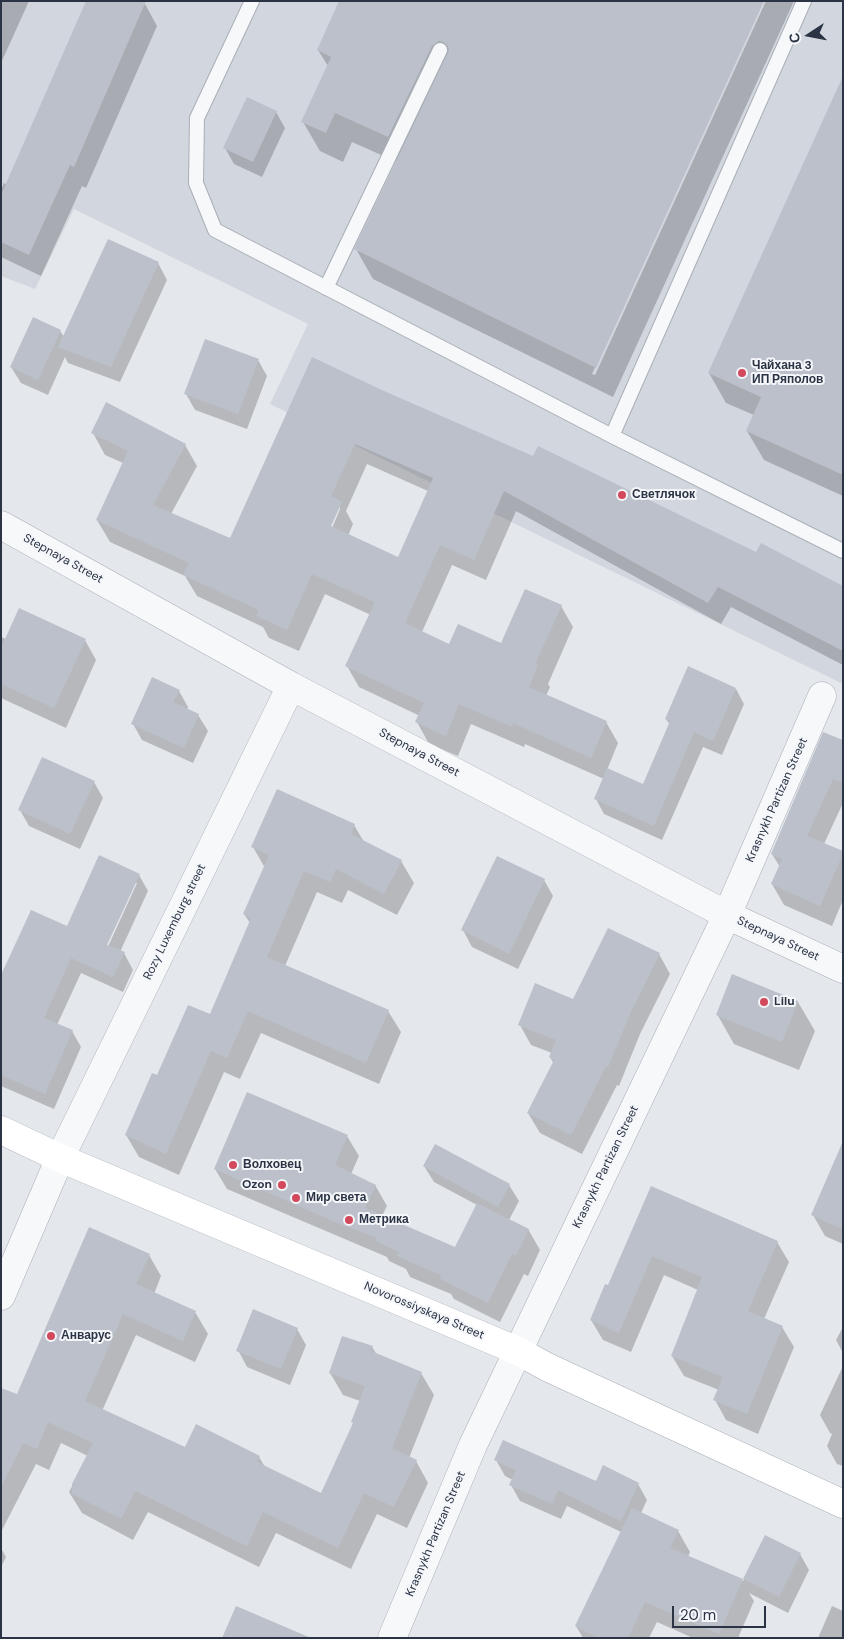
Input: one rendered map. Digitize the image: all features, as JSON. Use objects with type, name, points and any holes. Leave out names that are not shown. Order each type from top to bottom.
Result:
[{"type":"street","name":"Stepnaya Street","points":[[1,525],[291,686],[727,915],[843,969]]},
{"type":"street","name":"Rozy Luxemburg street","points":[[1,1296],[60,1158],[291,686]]},
{"type":"street","name":"Krasnykh Partizan Street","points":[[392,1638],[473,1445],[727,915],[822,696]]},
{"type":"street","name":"Novorossiyskaya Street","points":[[1,1130],[60,1158],[518,1351],[547,1367],[843,1504]]},
{"type":"lane","points":[[252,1],[197,118],[196,183],[215,230],[612,436],[843,551]]},
{"type":"lane","points":[[612,436],[804,1]]},
{"type":"lane","points":[[326,288],[440,50]]},
{"type":"shaded area","points":[[1,1],[843,1],[843,684],[270,404],[308,324],[74,209],[35,289],[1,276]]},
{"type":"building","points":[[86,1],[146,1],[74,167],[70,165],[29,255],[1,242],[1,195]]},
{"type":"building","points":[[339,1],[764,1],[596,368],[354,249],[449,50],[447,45],[439,41],[432,46],[388,137],[335,113],[326,133],[301,122],[331,57],[317,50]]},
{"type":"building","points":[[843,76],[843,475],[746,431],[761,397],[708,373]]},
{"type":"building","points":[[247,97],[277,111],[253,162],[223,148]]},
{"type":"building","points":[[108,239],[159,262],[111,367],[58,347]]},
{"type":"building","points":[[33,317],[61,330],[38,380],[10,367]]},
{"type":"building","points":[[205,339],[259,359],[238,414],[184,394]]},
{"type":"building","points":[[312,357],[384,391],[533,456],[538,446],[756,552],[761,543],[843,586],[843,651],[718,587],[708,603],[504,491],[474,560],[440,545],[405,623],[449,644],[458,624],[501,643],[525,589],[562,605],[535,664],[538,665],[529,687],[607,721],[591,758],[513,723],[512,727],[459,704],[446,736],[415,722],[424,703],[345,666],[375,602],[312,574],[287,630],[256,616],[259,610],[183,575],[189,563],[96,520],[128,451],[91,433],[106,402],[186,444],[153,505],[230,538]],"holes":[[[355,444],[433,478],[398,557],[331,526],[342,502],[331,496]]]},
{"type":"building","points":[[19,608],[86,639],[54,708],[1,684],[1,648]]},
{"type":"building","points":[[688,666],[736,688],[713,741],[694,732],[654,826],[594,799],[607,768],[643,784],[670,721],[665,719]]},
{"type":"building","points":[[152,677],[180,690],[173,702],[199,714],[184,748],[131,724]]},
{"type":"building","points":[[823,732],[843,740],[843,783],[833,779],[807,836],[843,851],[843,854],[820,906],[771,884],[782,859],[771,854]]},
{"type":"building","points":[[42,757],[95,781],[70,834],[18,810]]},
{"type":"building","points":[[277,789],[355,824],[351,834],[402,860],[384,894],[336,869],[330,882],[304,871],[267,957],[389,1010],[366,1063],[248,1011],[227,1058],[211,1051],[166,1154],[125,1135],[152,1073],[157,1075],[188,1005],[210,1014],[251,918],[243,914],[269,855],[251,847]]},
{"type":"building","points":[[99,855],[140,874],[107,945],[125,952],[113,977],[71,958],[44,1018],[73,1030],[45,1094],[1,1075],[1,975],[31,910],[67,926]]},
{"type":"building","points":[[497,856],[545,879],[509,954],[461,930]]},
{"type":"building","points":[[608,928],[660,953],[630,1014],[608,1067],[606,1066],[571,1135],[527,1113],[554,1060],[549,1057],[556,1040],[518,1025],[535,983],[573,999]]},
{"type":"building","points":[[732,974],[798,1001],[782,1042],[716,1015]]},
{"type":"building","points":[[247,1092],[348,1135],[335,1165],[376,1185],[365,1208],[455,1247],[477,1203],[529,1229],[516,1256],[512,1254],[488,1303],[440,1279],[442,1276],[397,1256],[399,1252],[376,1241],[377,1238],[340,1224],[214,1169]]},
{"type":"building","points":[[843,1141],[843,1229],[811,1215]]},
{"type":"building","points":[[435,1144],[510,1184],[498,1207],[423,1166]]},
{"type":"building","points":[[651,1186],[778,1241],[748,1311],[783,1326],[747,1414],[713,1400],[723,1377],[671,1356],[702,1277],[652,1256],[619,1333],[590,1320],[605,1284],[608,1285]]},
{"type":"building","points":[[89,1227],[150,1254],[136,1284],[196,1311],[183,1341],[123,1314],[85,1401],[185,1447],[196,1424],[260,1456],[257,1462],[321,1493],[353,1423],[351,1422],[365,1386],[329,1373],[342,1336],[373,1346],[371,1351],[422,1372],[392,1448],[417,1460],[394,1507],[364,1493],[338,1548],[263,1512],[247,1546],[135,1491],[121,1519],[72,1494],[72,1484],[93,1443],[48,1422],[37,1449],[23,1443],[1,1487],[1,1388],[17,1394]]},
{"type":"building","points":[[253,1309],[298,1328],[281,1369],[236,1351]]},
{"type":"building","points":[[503,1440],[596,1481],[603,1465],[639,1483],[621,1521],[558,1490],[552,1504],[509,1485],[516,1470],[494,1460]]},
{"type":"building","points":[[632,1508],[679,1530],[670,1548],[743,1579],[719,1634],[645,1602],[628,1638],[598,1638],[575,1626]]},
{"type":"building","points":[[765,1535],[801,1553],[779,1597],[743,1579]]},
{"type":"building","points":[[236,1606],[311,1638],[222,1638]]},
{"type":"place","name":"Чайхана 3 ИП Ряполов","points":[[742,373]]},
{"type":"place","name":"Светлячок","points":[[622,495]]},
{"type":"place","name":"Lilu","points":[[764,1002]]},
{"type":"place","name":"Волховец","points":[[233,1165]]},
{"type":"place","name":"Ozon","points":[[282,1185]]},
{"type":"place","name":"Мир света","points":[[296,1198]]},
{"type":"place","name":"Метрика","points":[[349,1220]]},
{"type":"place","name":"Анварус","points":[[51,1336]]}]
